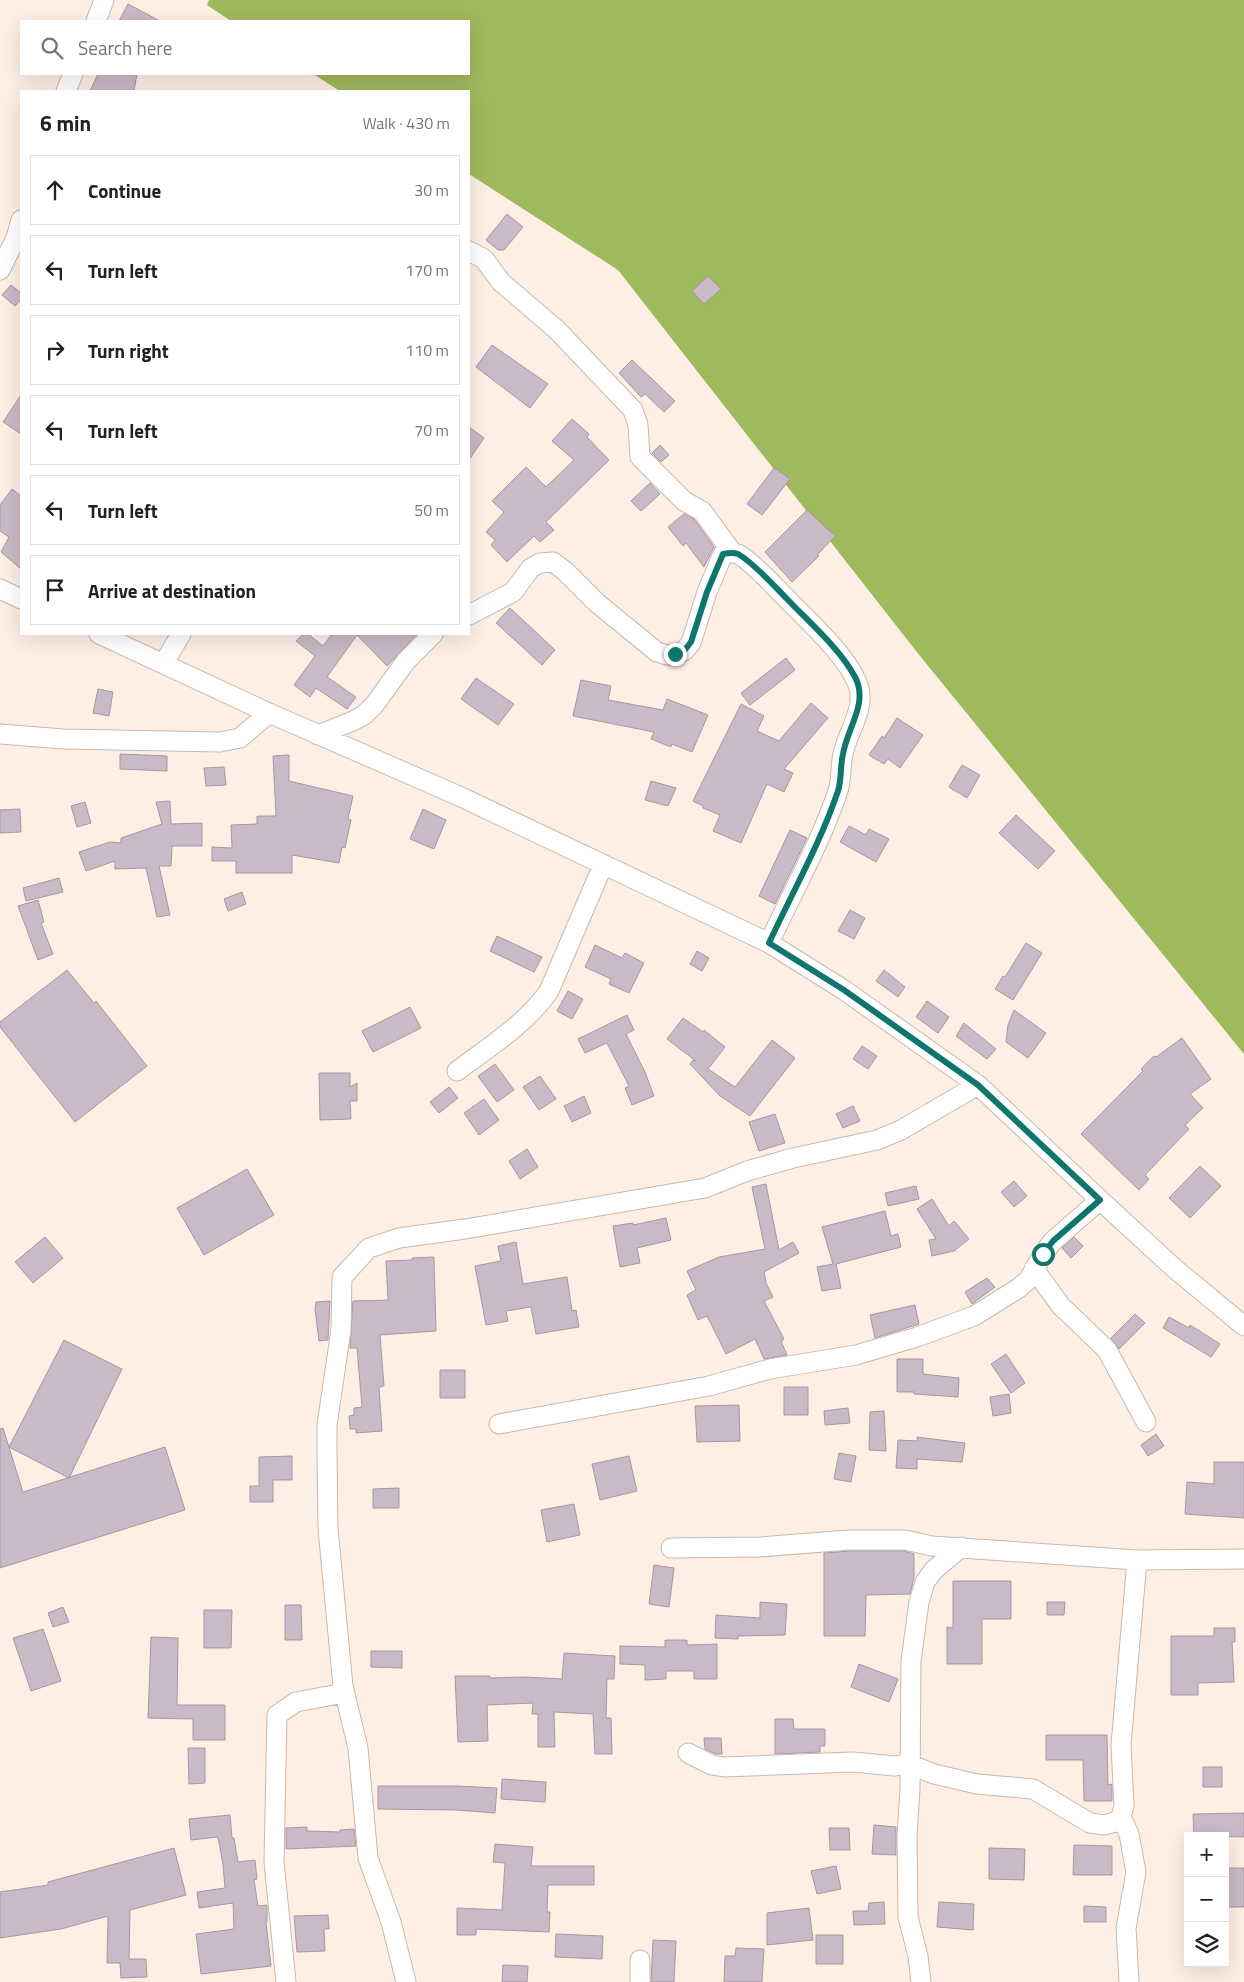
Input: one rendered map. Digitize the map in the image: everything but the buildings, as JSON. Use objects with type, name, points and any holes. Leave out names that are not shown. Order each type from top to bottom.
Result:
[{"type":"street","points":[[96,20],[104,0]]},
{"type":"street","points":[[66,90],[74,75]]},
{"type":"street","points":[[0,270],[16,238],[20,224]]},
{"type":"street","points":[[470,252],[484,259],[501,282],[557,330],[633,410],[638,425],[640,457],[684,501],[702,511],[732,552]]},
{"type":"street","points":[[470,614],[513,592],[531,568],[540,563],[553,562],[565,571],[597,603],[657,652],[666,655],[675,654],[684,651],[691,642],[707,592],[723,554],[732,552],[738,554],[766,578],[832,646],[856,678],[860,691],[858,711],[843,754],[838,790],[798,884],[769,943]]},
{"type":"street","points":[[0,589],[20,599]]},
{"type":"street","points":[[101,635],[269,713],[459,796],[769,943],[844,990],[978,1085],[1174,1268],[1244,1326]]},
{"type":"street","points":[[164,663],[181,635]]},
{"type":"street","points":[[318,734],[364,715],[375,704],[406,661],[432,635]]},
{"type":"street","points":[[0,734],[62,739],[220,742],[240,738],[269,713]]},
{"type":"street","points":[[457,1070],[501,1039],[538,1006],[549,991],[604,865]]},
{"type":"street","points":[[406,1982],[391,1922],[368,1858],[358,1748],[343,1686],[328,1529],[328,1425],[341,1330],[342,1276],[369,1248],[399,1238],[705,1188],[747,1171],[793,1158],[877,1140],[901,1130],[978,1085]]},
{"type":"street","points":[[499,1424],[709,1386],[770,1369],[868,1352],[918,1337],[974,1316],[1019,1288],[1029,1279],[1053,1241],[1100,1200]]},
{"type":"street","points":[[1034,1269],[1061,1306],[1107,1350],[1146,1422]]},
{"type":"street","points":[[671,1548],[760,1547],[849,1540],[905,1540],[932,1546],[1137,1560],[1244,1560]]},
{"type":"street","points":[[921,1982],[918,1956],[908,1917],[907,1835],[910,1789],[911,1661],[919,1602],[925,1582],[933,1571],[961,1547]]},
{"type":"street","points":[[688,1753],[712,1765],[724,1767],[853,1762],[894,1766],[910,1764],[934,1774],[978,1784],[1033,1789],[1090,1823],[1116,1822],[1121,1817],[1124,1806],[1121,1744],[1137,1560]]},
{"type":"street","points":[[286,1982],[274,1862],[277,1715],[296,1702],[339,1694],[343,1686]]},
{"type":"street","points":[[1121,1817],[1129,1834],[1136,1872],[1126,1928],[1129,1982]]},
{"type":"street","points":[[640,1960],[640,1982]]},
{"type":"green space","points":[[209,0],[1244,0],[1244,1054],[916,651],[618,270],[470,175],[470,90],[338,90],[315,75],[470,75],[470,20],[230,20],[207,5]]},
{"type":"route","points":[[675,654],[684,651],[691,642],[707,592],[723,554],[732,552],[738,554],[766,578],[832,646],[856,678],[860,691],[858,711],[843,754],[838,790],[818,840],[769,943],[844,990],[978,1085],[1100,1200],[1053,1241],[1043,1254]]}]
